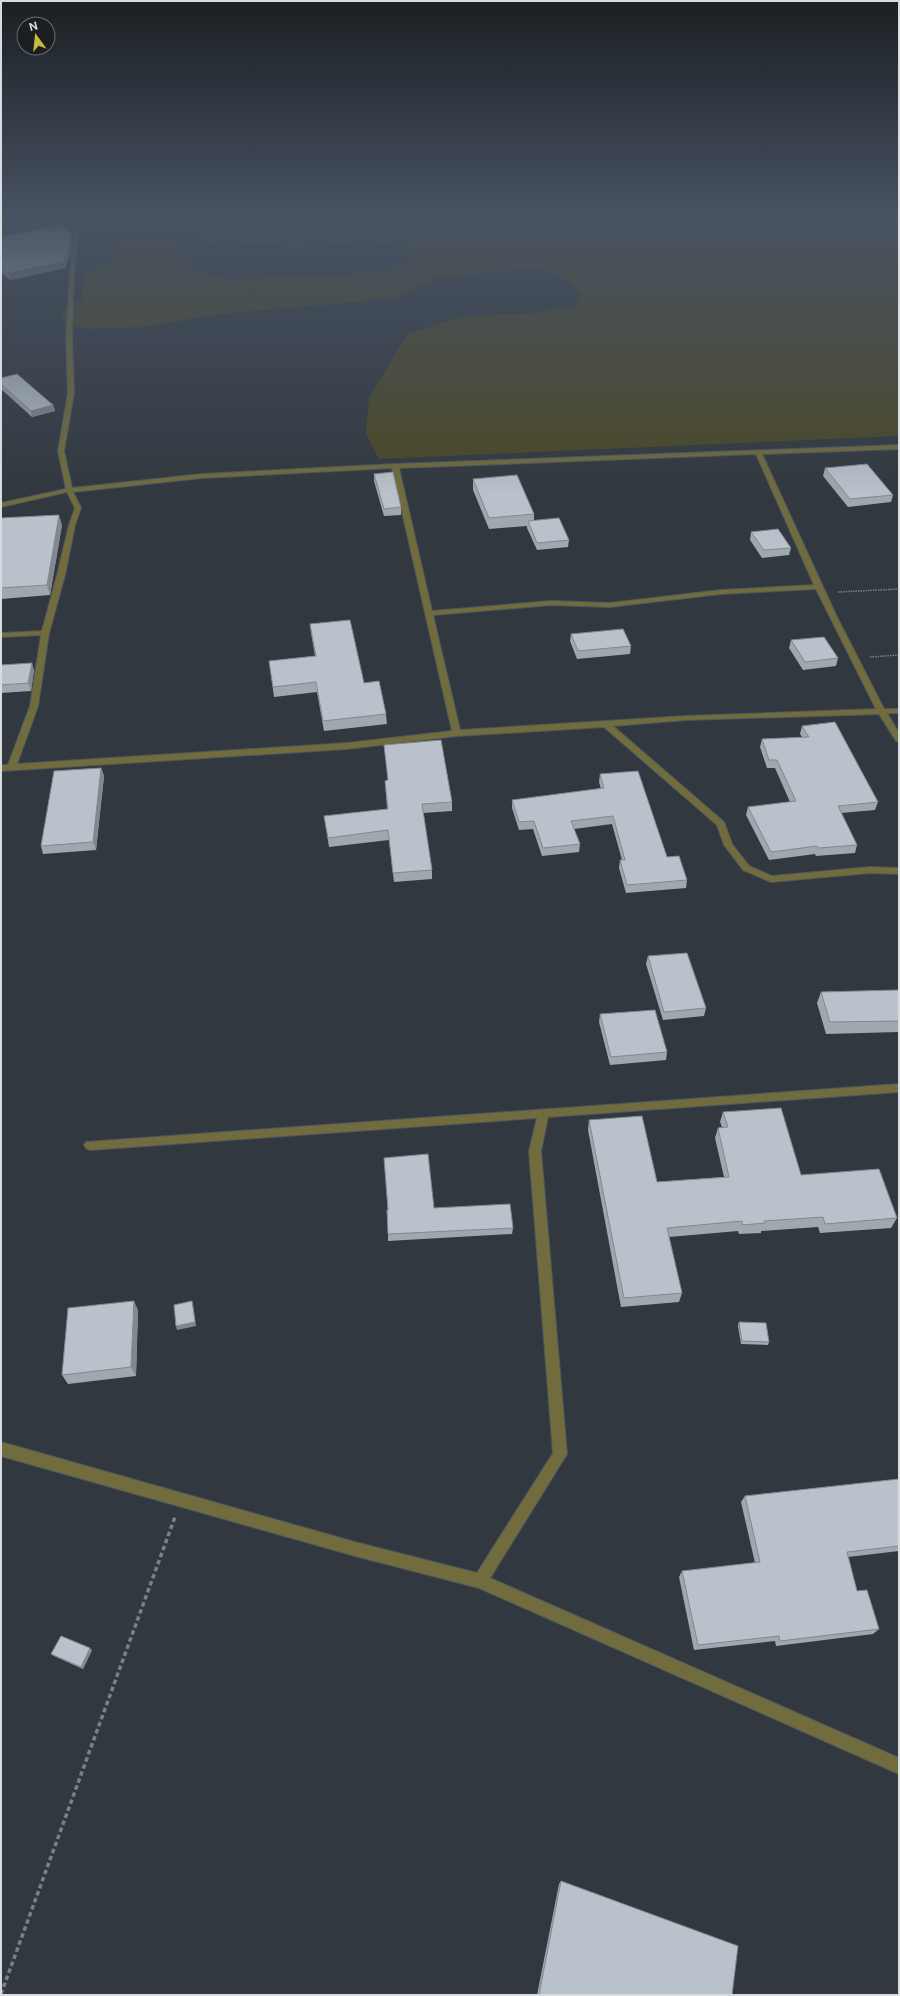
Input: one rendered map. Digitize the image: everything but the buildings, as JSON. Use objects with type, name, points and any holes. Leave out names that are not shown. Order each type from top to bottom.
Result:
[{"type":"street","points":[[11,768],[34,706],[45,633],[61,575],[72,524],[78,508],[69,490],[61,451],[71,394],[69,338],[70,309]]},
{"type":"street","points":[[1,505],[69,490],[202,476],[395,466],[899,447]]},
{"type":"street","points":[[758,452],[819,590],[852,658],[881,711],[899,739]]},
{"type":"street","points":[[395,466],[457,733]]},
{"type":"street","points":[[429,613],[551,603],[610,605],[721,592],[819,590]]},
{"type":"street","points":[[1,635],[45,633]]},
{"type":"street","points":[[1,768],[347,746],[457,733],[686,718],[899,711]]},
{"type":"street","points":[[606,724],[721,824],[728,845],[746,868],[771,879],[870,870],[899,871]]},
{"type":"street","points":[[90,1145],[899,1088]]},
{"type":"street","points":[[480,1581],[560,1454],[535,1151],[543,1113]]},
{"type":"street","points":[[1,1449],[355,1549],[480,1581],[899,1766]]},
{"type":"path","points":[[819,590],[899,589]]},
{"type":"path","points":[[852,658],[899,655]]},
{"type":"path","points":[[1,1994],[182,1500]]},
{"type":"shaded area","points":[[66,309],[274,309],[220,314],[142,327],[87,329],[65,325],[61,317]]},
{"type":"shaded area","points":[[557,309],[899,309],[899,436],[379,459],[366,434],[369,398],[407,334],[463,316],[535,313]]}]
